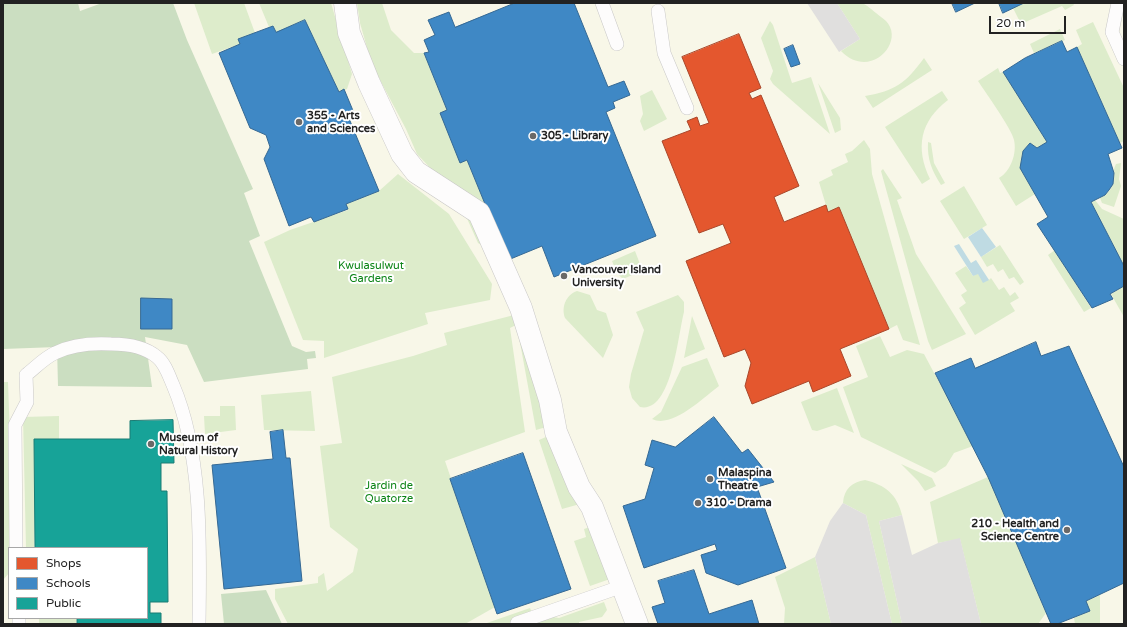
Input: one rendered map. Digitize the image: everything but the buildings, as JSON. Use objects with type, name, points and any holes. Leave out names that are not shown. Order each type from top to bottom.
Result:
[{"type":"street","points":[[345,3],[349,33],[368,83],[402,154],[416,172],[479,213],[521,308],[550,400],[556,432],[579,487],[592,507],[637,624]]},
{"type":"lane","points":[[602,3],[617,44]]},
{"type":"lane","points":[[1118,3],[1112,32],[1124,59]]},
{"type":"lane","points":[[658,11],[664,52],[687,108]]},
{"type":"lane","points":[[16,547],[15,425],[28,402],[26,375],[54,353],[76,347],[100,343],[139,347],[157,357],[168,372],[182,406],[191,446],[198,535],[199,624]]},
{"type":"lane","points":[[517,623],[623,586]]},
{"type":"shaded area","name":"Vancouver Island University","points":[[3,3],[1124,3],[1124,624],[3,624]]},
{"type":"shaded area","points":[[807,3],[837,3],[860,39],[839,52]]},
{"type":"shaded area","points":[[843,503],[866,515],[892,624],[831,624],[815,557],[830,521]]},
{"type":"shaded area","points":[[902,515],[912,555],[938,543],[960,538],[981,624],[902,624],[879,521]]},
{"type":"green space","points":[[855,2],[863,4],[886,21],[891,30],[891,39],[888,48],[882,55],[873,60],[863,62],[852,59],[841,51],[860,39],[837,3]]},
{"type":"green space","points":[[3,3],[78,3],[80,11],[102,3],[173,3],[187,40],[253,189],[244,193],[260,236],[249,241],[292,346],[306,352],[315,351],[316,358],[307,359],[308,369],[204,382],[187,345],[145,337],[152,387],[58,386],[57,347],[3,349]]},
{"type":"green space","points":[[194,3],[244,3],[255,33],[239,39],[240,44],[212,54]]},
{"type":"green space","points":[[259,3],[331,3],[352,74],[347,89],[339,92],[305,20],[276,32],[273,26],[269,27]]},
{"type":"green space","points":[[357,3],[382,3],[391,30],[414,53],[424,53],[447,110],[440,113],[467,160],[508,260],[478,243],[457,196],[417,154],[406,129],[372,65],[360,23]]},
{"type":"green space","points":[[1024,3],[1073,3],[1074,5],[1065,10],[1062,6],[1021,24],[1013,8]]},
{"type":"green space","points":[[770,21],[773,25],[792,83],[811,77],[830,134],[773,84],[770,79],[773,71],[761,38]]},
{"type":"green space","points":[[1093,22],[1124,88],[1124,141],[1120,143],[1077,47],[1082,44],[1076,30]]},
{"type":"green space","points":[[1060,29],[1065,40],[1034,53],[1030,44]]},
{"type":"green space","points":[[924,58],[932,70],[873,108],[865,96],[884,91],[899,84],[918,67]]},
{"type":"green space","points":[[998,68],[1000,73],[1003,72],[1047,142],[1037,148],[1030,143],[1025,150],[1021,163],[1022,168],[1035,194],[1016,206],[999,178],[1007,171],[1014,156],[1014,140],[1004,119],[978,81]]},
{"type":"green space","points":[[818,83],[840,118],[841,130],[835,133]]},
{"type":"green space","points":[[652,90],[667,119],[644,131],[640,121],[643,114],[640,96]]},
{"type":"green space","points":[[942,91],[948,100],[931,117],[923,136],[923,157],[925,168],[930,179],[922,184],[885,127]]},
{"type":"green space","points":[[864,140],[870,149],[872,174],[920,345],[903,340],[897,325],[889,329],[839,208],[828,212],[819,182],[833,175],[831,170],[848,162],[845,154],[852,151]]},
{"type":"green space","points":[[928,142],[931,143],[934,163],[945,183],[941,185],[931,165],[928,154]]},
{"type":"green space","points":[[1121,163],[1119,179],[1121,186],[1114,207],[1102,203],[1100,198],[1110,190],[1116,164]]},
{"type":"green space","points":[[883,169],[902,198],[897,200],[916,254],[966,334],[932,350],[928,341],[881,171]]},
{"type":"green space","name":"Kwulasulwut Gardens","points":[[398,174],[449,214],[492,284],[490,300],[425,313],[428,324],[324,358],[324,341],[303,340],[264,242],[290,230],[348,210],[346,204],[379,191]]},
{"type":"green space","points":[[964,186],[987,225],[964,239],[940,201]]},
{"type":"green space","points":[[1095,200],[1102,209],[1124,219],[1124,266],[1091,202]]},
{"type":"green space","points":[[1000,245],[1024,282],[1020,285],[1014,277],[1009,279],[1003,269],[998,272],[993,264],[987,267],[981,257]]},
{"type":"green space","points":[[1055,250],[1091,308],[1084,312],[1048,255]]},
{"type":"green space","points":[[635,251],[640,264],[649,268],[623,279],[617,273],[612,261]]},
{"type":"green space","points":[[966,266],[973,276],[978,273],[989,280],[991,278],[999,290],[1004,287],[1010,296],[1015,292],[1019,298],[1010,303],[1015,311],[975,335],[959,308],[966,303],[961,295],[967,291],[955,273]]},
{"type":"green space","points":[[1124,286],[1124,317],[1111,294]]},
{"type":"green space","points":[[577,291],[590,295],[597,310],[606,313],[613,335],[603,358],[565,318],[565,302],[570,295]]},
{"type":"green space","points":[[678,295],[684,302],[684,312],[672,370],[660,398],[651,406],[640,407],[632,398],[629,387],[631,374],[644,330],[636,312]]},
{"type":"green space","name":"Jardin de Quatorze","points":[[518,314],[520,323],[510,328],[525,432],[445,461],[495,607],[465,624],[288,624],[275,599],[275,589],[318,583],[318,577],[324,573],[327,591],[353,572],[358,549],[330,527],[320,446],[342,443],[332,377],[413,356],[447,345],[444,333]]},
{"type":"green space","points":[[692,316],[705,349],[684,358]]},
{"type":"green space","points":[[880,336],[890,357],[907,350],[924,354],[973,446],[954,453],[946,466],[935,473],[861,437],[843,387],[868,377],[856,346]]},
{"type":"green space","points":[[519,337],[553,425],[536,430]]},
{"type":"green space","points":[[707,358],[719,386],[678,416],[669,420],[660,421],[652,419],[661,412],[682,367]]},
{"type":"green space","points":[[3,382],[8,382],[14,547],[8,547],[8,574],[3,580]]},
{"type":"green space","points":[[837,388],[854,433],[835,425],[817,431],[812,430],[801,402]]},
{"type":"green space","points":[[311,391],[315,431],[264,430],[261,395]]},
{"type":"green space","points":[[220,406],[235,406],[236,430],[205,434],[204,416],[220,416]]},
{"type":"green space","points":[[59,416],[59,439],[34,439],[34,547],[26,547],[23,417]]},
{"type":"green space","points":[[555,433],[580,504],[562,509],[539,440]]},
{"type":"green space","points":[[901,464],[932,478],[936,486],[925,491],[918,481]]},
{"type":"green space","points":[[988,477],[1046,613],[1038,624],[981,624],[960,539],[938,543],[930,502]]},
{"type":"green space","points":[[865,480],[879,485],[889,492],[897,501],[902,515],[879,521],[902,624],[892,624],[866,515],[843,503],[847,490],[856,482]]},
{"type":"green space","points":[[590,527],[610,579],[590,586],[574,541],[586,537],[584,529]]},
{"type":"green space","points":[[815,557],[831,624],[784,624],[785,608],[775,577]]},
{"type":"green space","points":[[266,590],[282,624],[224,624],[221,594]]},
{"type":"green space","points":[[1100,595],[1100,624],[1075,624],[1074,618],[1089,611],[1086,601]]},
{"type":"green space","points":[[604,602],[607,610],[602,617],[579,622],[579,624],[484,624],[530,608],[532,613],[559,618]]},
{"type":"green space","points":[[39,619],[76,619],[76,624],[39,624]]},
{"type":"water","points":[[982,228],[996,247],[981,257],[968,237]]},
{"type":"water","points":[[959,244],[971,263],[976,260],[989,280],[983,283],[978,274],[973,276],[954,246]]},
{"type":"place","name":"355 - Arts and Sciences","points":[[299,122]]},
{"type":"place","name":"305 - Library","points":[[533,136]]},
{"type":"place","name":"Vancouver Island University","points":[[564,276]]},
{"type":"place","name":"Museum of Natural History","points":[[151,444]]},
{"type":"place","name":"Malaspina Theatre","points":[[710,479]]},
{"type":"place","name":"310 - Drama","points":[[698,503]]},
{"type":"place","name":"210 - Health and Science Centre","points":[[1067,530]]}]
